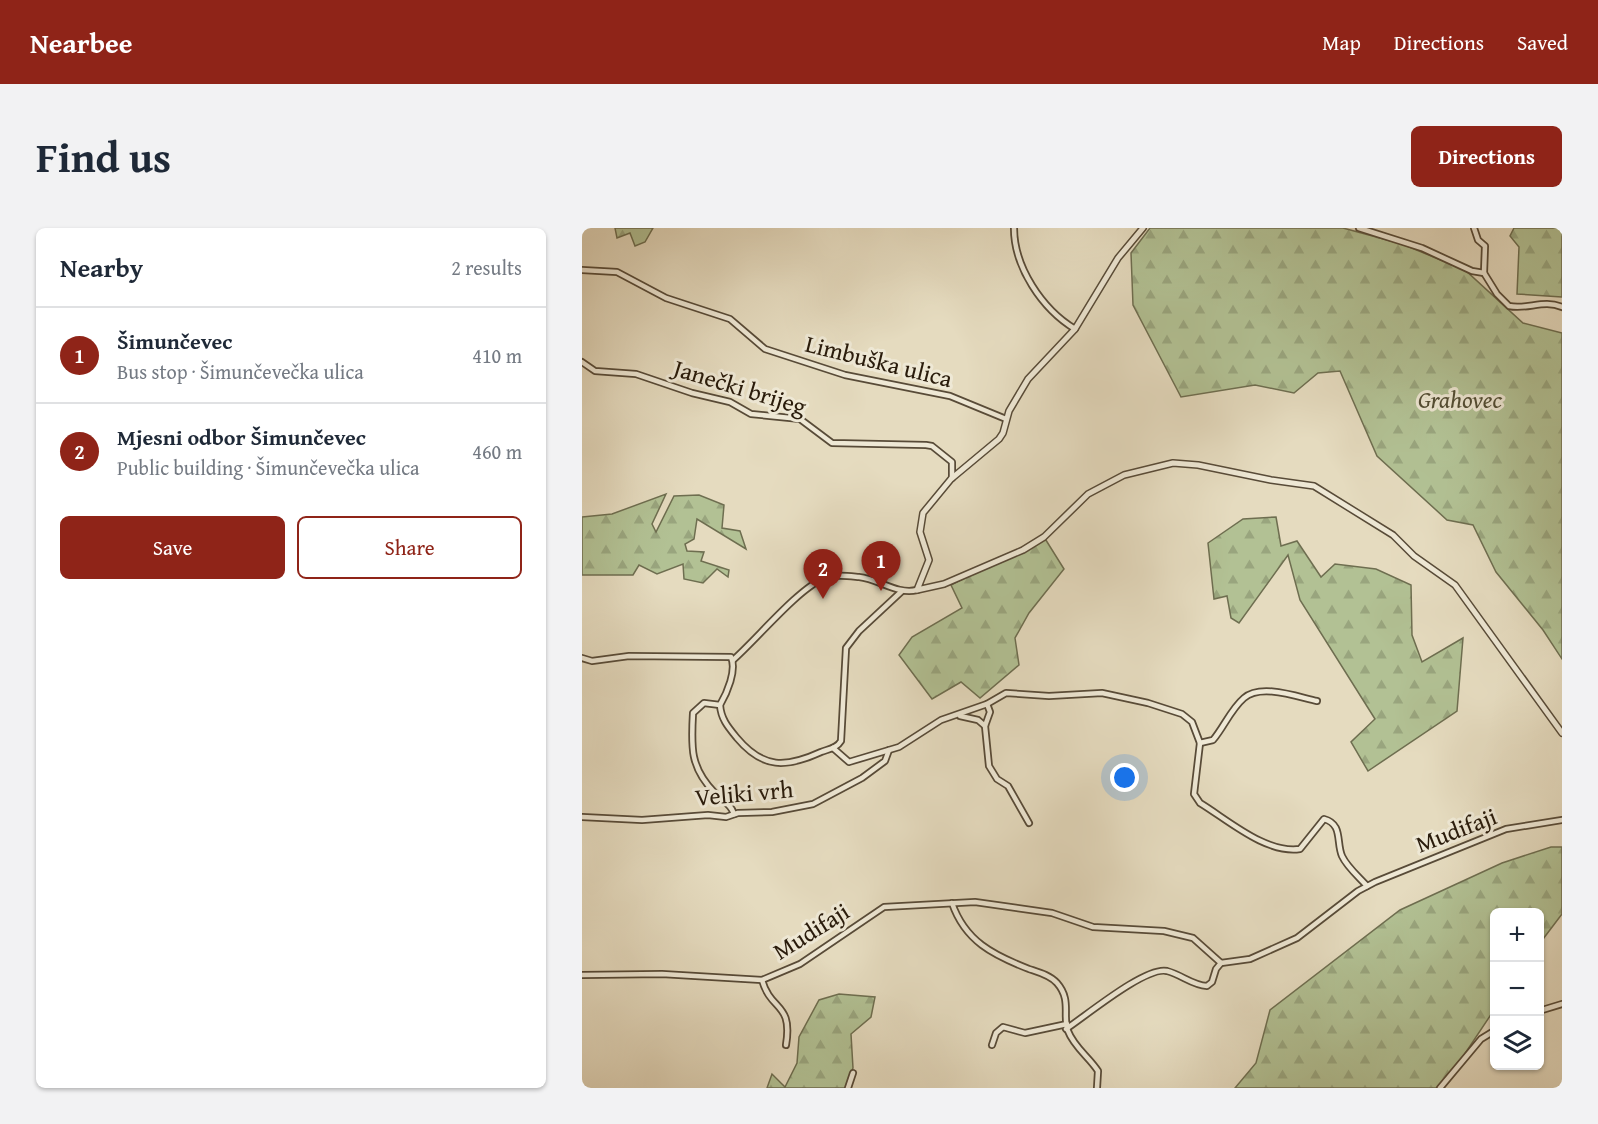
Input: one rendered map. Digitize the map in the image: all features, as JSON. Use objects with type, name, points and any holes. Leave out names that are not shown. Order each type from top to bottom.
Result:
[{"type":"street","points":[[1014,228],[1018,258],[1028,281],[1061,320],[1075,329]]},
{"type":"street","points":[[917,590],[929,560],[920,532],[923,513],[951,479],[1004,433],[1006,419],[1028,379],[1044,359],[1075,329],[1118,258],[1143,228]]},
{"type":"street","points":[[1359,228],[1422,248],[1472,271],[1484,273]]},
{"type":"street","points":[[1474,228],[1478,240],[1485,246],[1484,273],[1497,294],[1509,306],[1524,307],[1547,303],[1562,308]]},
{"type":"street","name":"Limbuška ulica","points":[[582,270],[617,272],[666,298],[730,319],[765,349],[845,375],[950,396],[1006,419]]},
{"type":"street","name":"Janečki brijeg","points":[[582,362],[596,371],[636,374],[692,393],[730,402],[751,414],[800,419],[832,443],[926,445],[932,446],[952,462],[969,464]]},
{"type":"street","points":[[951,479],[954,472],[952,462]]},
{"type":"street","points":[[902,591],[858,631],[846,648],[844,724],[841,741],[833,748],[804,760],[767,762],[749,752],[724,723],[720,705],[728,691],[733,660],[796,599],[822,579],[840,576],[866,578],[902,591],[944,584],[1023,550],[1044,537],[1088,494],[1133,472],[1173,463],[1198,465],[1314,486],[1386,531],[1414,556],[1455,585],[1562,732]]},
{"type":"street","points":[[582,658],[592,661],[629,656],[676,658],[725,656],[733,660]]},
{"type":"street","points":[[833,748],[849,762],[889,750],[906,744],[941,720],[958,716],[987,704],[1006,693],[1049,696],[1102,693],[1182,714],[1192,722],[1200,742],[1194,794],[1200,803],[1266,843],[1287,851],[1300,849],[1324,819],[1329,820],[1335,825],[1339,834],[1342,855],[1367,886]]},
{"type":"street","points":[[1200,742],[1213,740],[1238,705],[1251,694],[1273,693],[1317,701]]},
{"type":"street","points":[[720,705],[704,703],[693,713],[691,744],[696,771],[715,794],[731,806],[734,814]]},
{"type":"street","points":[[987,704],[990,712],[985,726],[989,766],[997,779],[1008,786],[1029,823]]},
{"type":"street","points":[[958,716],[978,720],[985,726]]},
{"type":"street","name":"Veliki vrh","points":[[582,817],[657,820],[679,816],[726,817],[734,814],[772,812],[818,803],[862,777],[885,760],[889,750]]},
{"type":"street","name":"Mudifaji","points":[[786,1045],[787,1018],[784,1010],[765,990],[762,980],[800,964],[884,907],[975,902],[1052,913],[1093,927],[1164,931],[1193,938],[1221,963],[1250,959],[1297,938],[1367,886],[1403,869],[1450,854],[1506,829],[1562,820]]},
{"type":"street","points":[[952,903],[965,930],[978,945],[996,956],[1046,975],[1057,983],[1066,1004],[1067,1027],[1074,1043],[1098,1071],[1097,1088]]},
{"type":"street","points":[[992,1045],[996,1033],[1003,1027],[1024,1033],[1067,1027],[1138,978],[1155,970],[1168,971],[1199,986],[1207,986],[1212,982],[1216,969],[1221,963]]},
{"type":"street","points":[[582,975],[662,974],[762,980]]},
{"type":"street","points":[[1544,1009],[1562,1004]]},
{"type":"street","points":[[1440,1088],[1461,1066],[1481,1039],[1490,1033]]},
{"type":"street","points":[[848,1088],[852,1073]]},
{"type":"green space","points":[[615,228],[653,228],[645,242],[635,246],[630,233],[617,238]]},
{"type":"green space","name":"Grahovec","points":[[1150,228],[1343,228],[1402,244],[1465,270],[1523,323],[1562,333],[1562,659],[1543,630],[1496,572],[1473,525],[1447,520],[1377,456],[1340,371],[1318,373],[1294,393],[1255,385],[1181,397],[1133,305],[1131,253]]},
{"type":"green space","points":[[1514,228],[1562,228],[1562,297],[1517,294],[1519,247],[1510,236]]},
{"type":"green space","points":[[666,494],[652,524],[656,532],[674,496],[699,495],[724,505],[722,528],[740,531],[746,549],[697,519],[694,539],[685,544],[687,551],[704,552],[701,561],[729,570],[728,577],[717,569],[703,583],[684,579],[683,564],[657,574],[639,565],[633,575],[582,575],[582,517],[612,514]]},
{"type":"green space","points":[[1276,517],[1281,546],[1297,541],[1321,577],[1335,564],[1376,569],[1411,585],[1412,635],[1422,662],[1463,638],[1457,711],[1368,771],[1351,742],[1375,719],[1300,600],[1288,555],[1239,623],[1231,618],[1227,596],[1214,599],[1208,543],[1243,519]]},
{"type":"green space","points":[[1044,537],[1064,569],[1029,613],[1015,638],[1019,665],[980,698],[961,682],[932,699],[899,655],[912,637],[962,608],[951,585]]},
{"type":"green space","points":[[1551,847],[1562,847],[1562,914],[1544,938],[1544,908],[1490,908],[1490,1016],[1442,1088],[1235,1088],[1256,1063],[1270,1010],[1400,910],[1502,863]]},
{"type":"green space","points":[[839,994],[875,997],[871,1017],[851,1034],[853,1068],[846,1088],[767,1088],[772,1074],[785,1087],[797,1063],[799,1037],[819,1000]]},
{"type":"place","name":"Šimunčevec","points":[[881,591]]},
{"type":"place","name":"Mjesni odbor Šimunčevec","points":[[823,599]]}]
